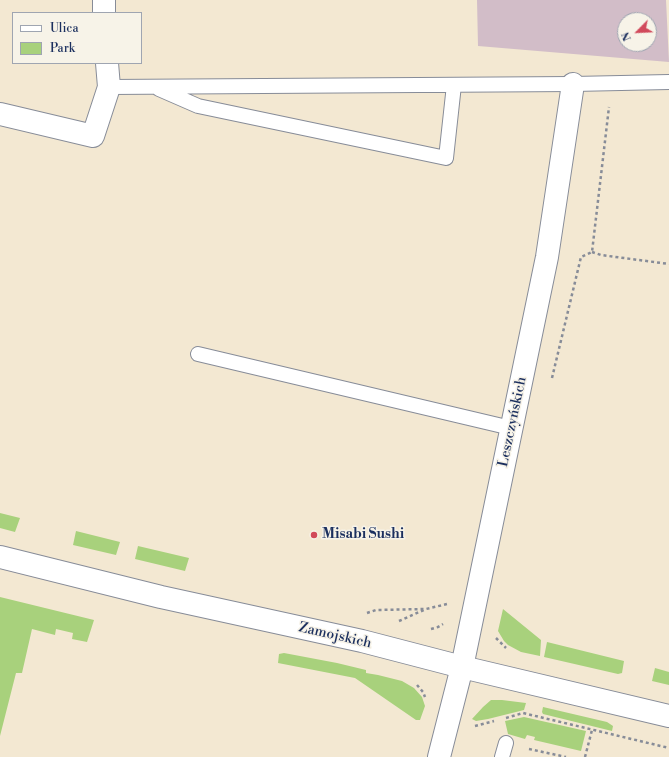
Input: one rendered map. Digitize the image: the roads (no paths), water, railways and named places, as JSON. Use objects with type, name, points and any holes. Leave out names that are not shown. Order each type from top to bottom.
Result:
[{"type":"street","points":[[104,0],[104,12]]},
{"type":"street","points":[[0,114],[93,136],[109,87],[107,64]]},
{"type":"street","name":"Leszczyńskich","points":[[439,757],[462,667],[547,257],[573,84]]},
{"type":"street","name":"Zamojskich","points":[[0,557],[161,596],[362,641],[462,667],[669,716]]},
{"type":"lane","points":[[109,87],[669,82]]},
{"type":"lane","points":[[154,87],[198,106],[446,158],[454,85]]},
{"type":"lane","points":[[198,354],[511,428]]},
{"type":"place","name":"Misabi Sushi","points":[[314,535]]}]
